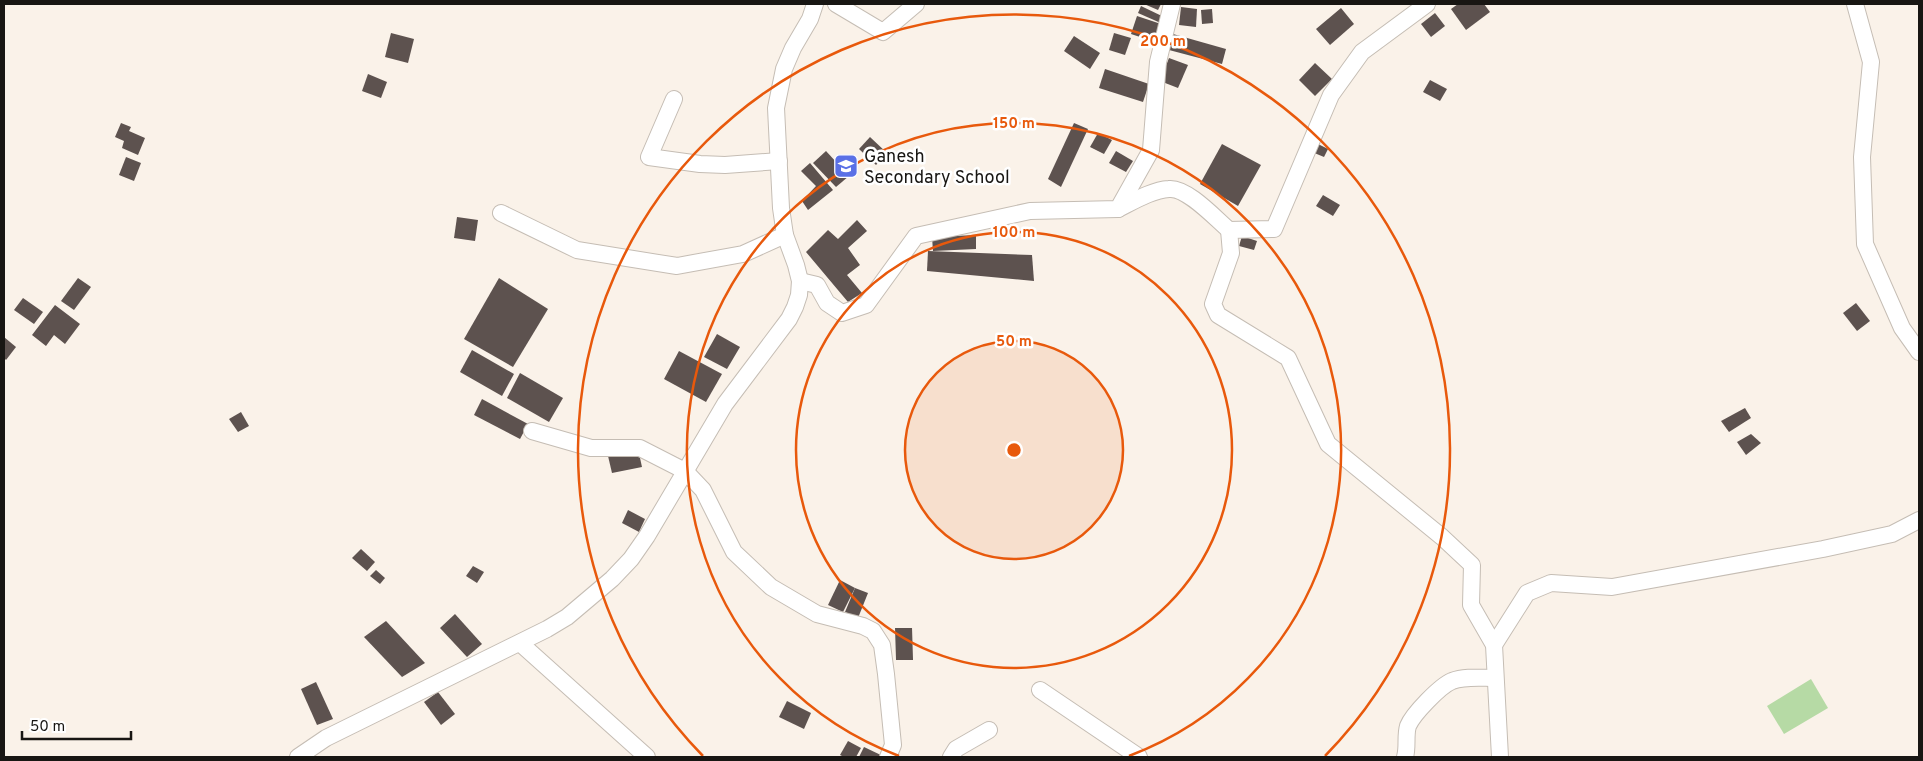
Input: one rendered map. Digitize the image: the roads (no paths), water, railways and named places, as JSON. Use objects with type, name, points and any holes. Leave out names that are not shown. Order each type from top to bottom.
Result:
[{"type":"street","points":[[298,757],[326,738],[520,643],[567,617],[612,579],[647,536],[725,404],[789,319],[799,295],[800,281],[785,235],[781,208],[776,123],[779,89],[784,69],[793,48],[810,19],[815,4]]},
{"type":"street","points":[[836,4],[883,32],[916,4]]},
{"type":"street","points":[[1118,209],[1151,150],[1158,62],[1172,4]]},
{"type":"street","points":[[800,281],[817,285],[827,303],[842,313],[866,305],[916,236],[1030,211],[1118,209],[1153,193],[1170,188],[1184,192],[1229,230],[1274,229],[1330,95],[1362,52],[1427,4]]},
{"type":"street","points":[[1855,4],[1870,62],[1862,157],[1865,244],[1902,328],[1919,352]]},
{"type":"street","points":[[674,99],[649,157],[725,165],[779,162]]},
{"type":"street","points":[[501,213],[577,250],[677,266],[743,254],[785,235]]},
{"type":"street","points":[[1229,230],[1232,253],[1214,304],[1218,315],[1288,358],[1328,444],[1442,537],[1472,564],[1471,605],[1494,645],[1500,757]]},
{"type":"street","points":[[532,431],[590,448],[640,448],[685,471],[703,490],[734,552],[771,588],[817,614],[863,626],[873,631],[882,645],[893,745],[888,757]]},
{"type":"street","points":[[1494,645],[1527,593],[1551,583],[1612,587],[1823,549],[1892,534],[1919,520]]},
{"type":"street","points":[[520,643],[647,757]]},
{"type":"street","points":[[1405,757],[1408,726],[1432,697],[1450,682],[1462,678],[1495,678]]},
{"type":"street","points":[[1040,690],[1139,757]]},
{"type":"street","points":[[952,757],[956,749],[989,730]]},
{"type":"place","name":"Ganesh Secondary School","points":[[846,166]]}]
